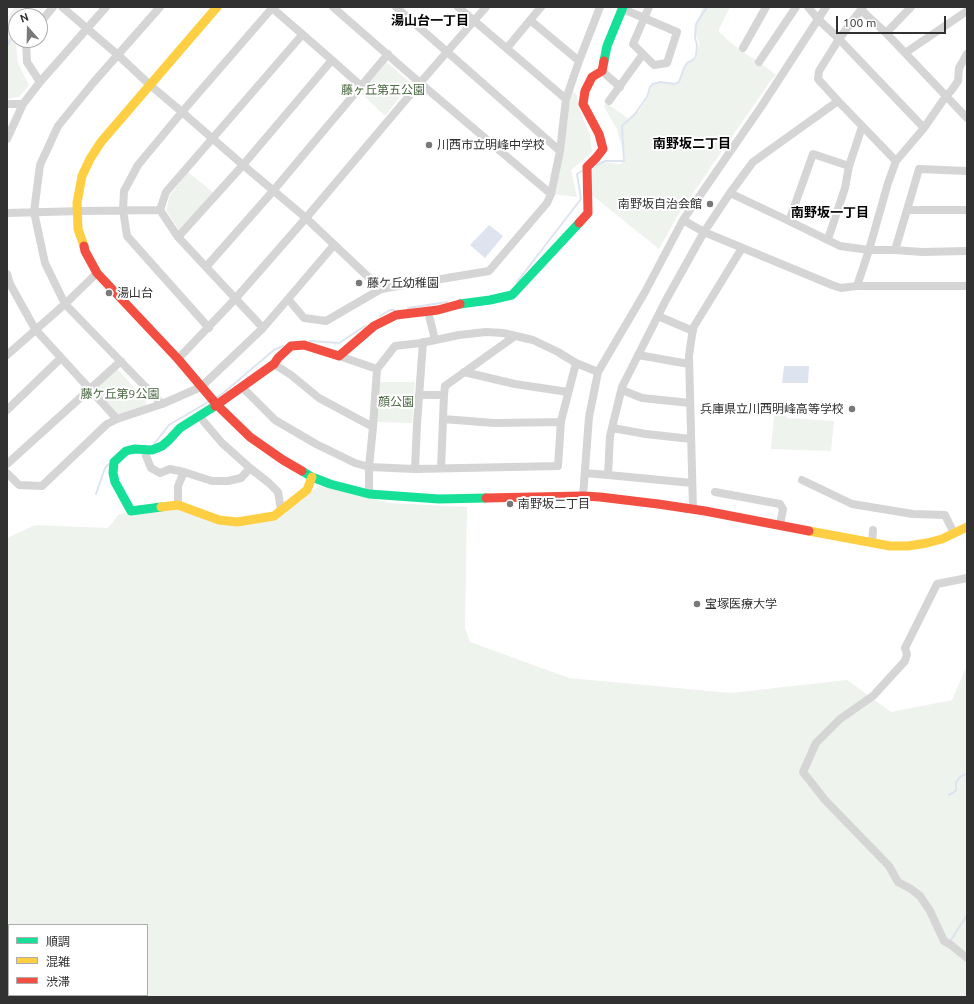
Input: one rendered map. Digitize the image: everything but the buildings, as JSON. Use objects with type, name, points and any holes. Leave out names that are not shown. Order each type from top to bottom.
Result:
[{"type":"street","points":[[62,7],[150,85],[306,218],[381,289]]},
{"type":"street","points":[[7,138],[23,104],[40,82],[106,7]]},
{"type":"street","points":[[160,7],[93,83],[58,126],[40,165],[34,212],[45,263],[64,304],[162,404]]},
{"type":"street","points":[[217,7],[101,142],[90,159],[82,176],[77,203],[78,229],[85,251],[97,273],[178,360],[209,396],[250,436],[283,460],[312,477],[330,484],[369,494],[439,499],[584,496],[693,509],[890,546],[908,546],[942,539],[967,526]]},
{"type":"street","points":[[209,328],[127,236],[123,210],[124,191],[138,165],[272,7],[361,86]]},
{"type":"street","points":[[333,7],[551,194]]},
{"type":"street","points":[[396,7],[560,151]]},
{"type":"street","points":[[458,7],[566,99]]},
{"type":"street","points":[[178,360],[209,328],[306,218],[486,7]]},
{"type":"street","points":[[507,48],[541,7]]},
{"type":"street","points":[[288,299],[304,318],[326,321],[381,289],[489,270],[547,203],[551,194],[560,151],[566,99],[600,7]]},
{"type":"street","points":[[339,356],[374,326],[396,315],[428,311],[512,295],[572,232],[588,213],[587,170],[603,149],[599,134],[584,104],[585,91],[592,77],[602,71],[607,46],[623,8],[644,18],[677,32],[667,63],[654,64],[633,44],[644,18],[649,7]]},
{"type":"street","points":[[743,48],[766,7]]},
{"type":"street","points":[[759,62],[796,7]]},
{"type":"street","points":[[808,7],[924,128]]},
{"type":"street","points":[[584,496],[589,417],[598,372],[645,292],[683,220],[761,107],[826,7]]},
{"type":"street","points":[[886,33],[911,7]]},
{"type":"street","points":[[896,161],[862,127],[818,79],[819,71],[839,39],[862,9],[967,118]]},
{"type":"street","points":[[905,53],[967,11]]},
{"type":"street","points":[[530,20],[579,61]]},
{"type":"street","points":[[160,210],[166,192],[302,35]]},
{"type":"street","points":[[26,48],[27,62],[40,82]]},
{"type":"street","points":[[206,267],[273,191],[388,54]]},
{"type":"street","points":[[609,101],[643,54]]},
{"type":"street","points":[[857,286],[896,161],[924,128],[946,96],[952,91],[958,81],[959,68],[967,54]]},
{"type":"street","points":[[178,236],[243,165],[332,60]]},
{"type":"street","points":[[602,71],[620,87]]},
{"type":"street","points":[[608,475],[610,436],[622,390],[658,316],[704,232],[753,162],[838,101]]},
{"type":"street","points":[[7,104],[23,104]]},
{"type":"street","points":[[828,239],[845,188],[849,166],[862,127]]},
{"type":"street","points":[[789,221],[813,154],[849,166]]},
{"type":"street","points":[[895,250],[919,168],[967,171]]},
{"type":"street","points":[[730,193],[840,246],[869,250],[922,252],[967,251]]},
{"type":"street","points":[[7,213],[160,210]]},
{"type":"street","points":[[160,210],[178,236],[263,328]]},
{"type":"street","points":[[907,210],[967,210]]},
{"type":"street","points":[[683,220],[704,232],[832,286],[841,288],[857,286],[967,286]]},
{"type":"street","points":[[7,473],[19,485],[42,486],[107,424],[117,419],[162,404],[201,387],[263,328],[334,245]]},
{"type":"street","points":[[693,509],[694,487],[689,356],[693,328],[742,248]]},
{"type":"street","points":[[7,355],[97,273]]},
{"type":"street","points":[[7,274],[10,284],[35,329],[117,419]]},
{"type":"street","points":[[428,311],[435,340]]},
{"type":"street","points":[[658,316],[693,331]]},
{"type":"street","points":[[369,494],[369,467],[377,369],[395,346],[486,332],[503,333],[533,340],[558,352],[576,363],[598,372]]},
{"type":"street","points":[[441,468],[445,386],[515,336]]},
{"type":"street","points":[[415,469],[423,342]]},
{"type":"street","points":[[312,477],[307,490],[274,516],[237,522],[218,520],[178,505],[131,511],[115,482],[113,473],[114,462],[126,451],[134,449],[152,450],[162,446],[180,428],[242,388],[274,364],[278,358],[291,346],[304,345],[377,369]]},
{"type":"street","points":[[638,355],[689,364]]},
{"type":"street","points":[[7,410],[61,358]]},
{"type":"street","points":[[7,464],[121,361]]},
{"type":"street","points":[[242,388],[275,420],[316,444],[355,463],[369,467],[415,469],[558,466],[561,422],[576,363]]},
{"type":"street","points":[[274,364],[291,375],[318,398],[373,427]]},
{"type":"street","points":[[464,372],[515,384],[568,392]]},
{"type":"street","points":[[622,390],[642,398],[690,403]]},
{"type":"street","points":[[419,395],[444,395]]},
{"type":"street","points":[[199,416],[222,443],[278,492],[281,510]]},
{"type":"street","points":[[443,419],[494,423],[561,422]]},
{"type":"street","points":[[612,428],[646,434],[691,439]]},
{"type":"street","points":[[146,450],[146,456],[151,468],[160,473],[170,469],[212,481],[228,481],[241,478],[250,468]]},
{"type":"street","points":[[178,505],[178,486],[184,472]]},
{"type":"street","points":[[585,473],[694,487]]},
{"type":"street","points":[[802,480],[852,504],[913,514],[945,515],[954,533]]},
{"type":"street","points":[[715,492],[780,504],[783,508],[780,525]]},
{"type":"street","points":[[872,543],[873,530]]},
{"type":"street","points":[[967,578],[937,584],[905,648],[907,654],[905,662],[873,696],[840,719],[816,743],[803,772],[825,800],[889,866],[898,882],[920,896],[930,911],[944,941],[967,958]]},
{"type":"green space","points":[[703,7],[730,7],[719,29],[719,32],[743,52],[776,75],[678,215],[659,249],[592,195],[593,168],[602,162],[620,164],[624,161],[625,157],[617,129],[604,107],[606,103],[629,119],[639,111],[648,98],[654,84],[660,82],[676,85],[679,83],[686,65],[697,57],[699,43],[694,29]]},
{"type":"green space","points":[[8,17],[8,48],[16,48],[18,63],[29,85],[19,97],[7,99]]},
{"type":"green space","name":"藤ヶ丘第五公園","points":[[385,61],[411,83],[385,116],[359,91]]},
{"type":"green space","points":[[571,91],[576,93],[582,117],[590,134],[592,152],[571,170],[577,197],[554,194]]},
{"type":"green space","points":[[188,172],[214,193],[179,230],[166,210],[170,195]]},
{"type":"green space","name":"藤ケ丘第9公園","points":[[117,369],[146,400],[147,407],[119,416],[94,388]]},
{"type":"green space","name":"顔公園","points":[[379,382],[415,382],[412,423],[376,422]]},
{"type":"green space","points":[[774,416],[834,421],[831,451],[771,449]]},
{"type":"green space","points":[[319,486],[390,503],[467,507],[465,628],[470,642],[569,678],[731,693],[847,680],[891,712],[952,700],[967,665],[967,997],[7,997],[7,538],[35,525],[108,528],[119,514],[172,508],[223,520],[274,517]]},
{"type":"shaded area","points":[[489,225],[503,236],[485,258],[470,245]]},
{"type":"shaded area","points":[[784,366],[809,366],[808,383],[782,383]]},
{"type":"waterway","points":[[597,165],[605,161],[624,161],[622,126],[635,114],[647,97],[650,87],[653,84],[660,82],[675,84],[679,82],[687,63],[693,60],[696,56],[696,24],[707,7]]},
{"type":"waterway","points":[[517,282],[581,199],[577,174],[582,171]]},
{"type":"waterway","points":[[408,308],[447,302]]},
{"type":"waterway","points":[[380,316],[390,310],[394,310]]},
{"type":"waterway","points":[[310,341],[339,343],[365,326]]},
{"type":"waterway","points":[[216,398],[274,350],[283,346]]},
{"type":"waterway","points":[[154,444],[169,425],[208,402]]},
{"type":"waterway","points":[[96,494],[105,468],[109,464]]},
{"type":"waterway","points":[[949,795],[956,790],[956,783],[959,778],[967,774]]},
{"type":"waterway","points":[[951,940],[967,915]]},
{"type":"traffic: fast","points":[[604,61],[607,46],[623,7]]},
{"type":"traffic: fast","points":[[460,304],[512,295],[579,223]]},
{"type":"traffic: fast","points":[[161,507],[131,511],[115,482],[113,473],[114,462],[126,451],[134,449],[152,450],[162,446],[180,428],[215,406]]},
{"type":"traffic: fast","points":[[302,471],[312,477],[330,484],[369,494],[439,499],[486,498]]},
{"type":"traffic: slow","points":[[84,246],[78,229],[77,203],[82,176],[90,159],[101,142],[217,7]]},
{"type":"traffic: slow","points":[[161,507],[178,505],[219,520],[237,522],[274,516],[307,490],[312,477]]},
{"type":"traffic: slow","points":[[809,531],[890,546],[908,546],[942,539],[967,527]]},
{"type":"traffic: jam","points":[[579,223],[588,213],[587,167],[603,149],[599,134],[583,104],[585,91],[592,77],[602,71],[604,61]]},
{"type":"traffic: jam","points":[[84,246],[85,251],[97,273],[178,359],[217,405],[250,437],[302,471]]},
{"type":"traffic: jam","points":[[215,406],[274,364],[278,358],[291,346],[304,345],[339,356],[374,326],[396,315],[438,310],[460,304]]},
{"type":"traffic: jam","points":[[486,498],[600,497],[705,511],[809,531]]},
{"type":"place","name":"川西市立明峰中学校","points":[[429,145]]},
{"type":"place","name":"南野坂自治会館","points":[[710,204]]},
{"type":"place","name":"藤ケ丘幼稚園","points":[[359,283]]},
{"type":"place","name":"湯山台","points":[[109,293]]},
{"type":"place","name":"兵庫県立川西明峰高等学校","points":[[852,409]]},
{"type":"place","name":"南野坂二丁目","points":[[510,504]]},
{"type":"place","name":"宝塚医療大学","points":[[697,604]]},
{"type":"district","name":"湯山台一丁目","points":[[430,21]]},
{"type":"district","name":"南野坂二丁目","points":[[692,144]]},
{"type":"district","name":"南野坂一丁目","points":[[830,213]]}]
